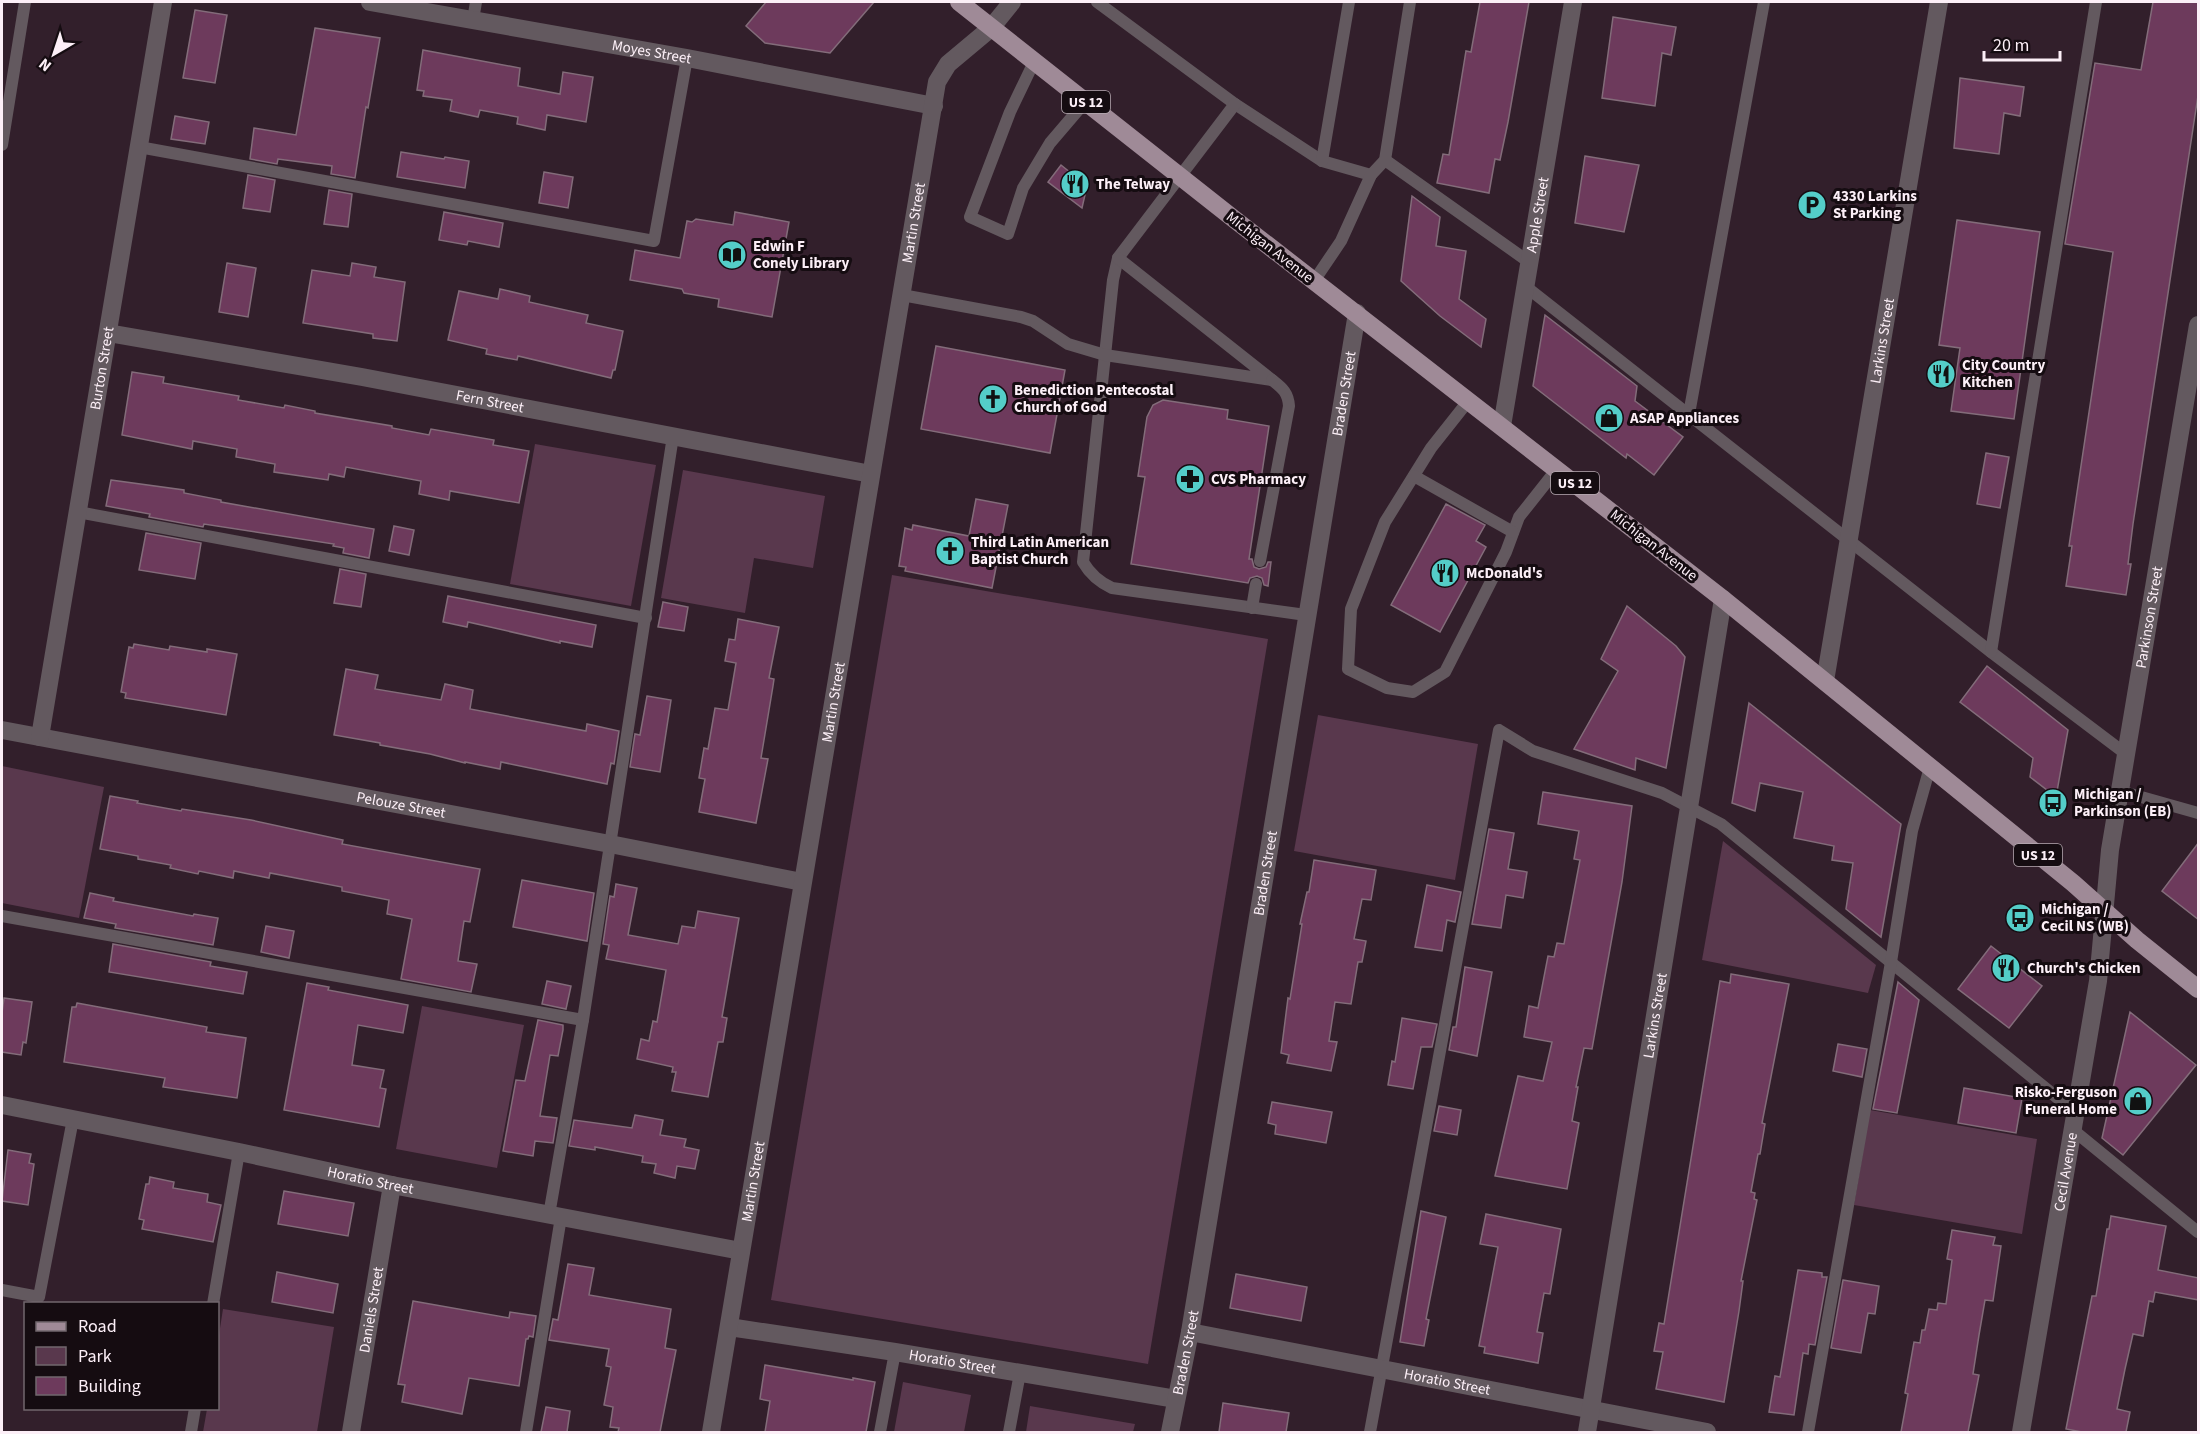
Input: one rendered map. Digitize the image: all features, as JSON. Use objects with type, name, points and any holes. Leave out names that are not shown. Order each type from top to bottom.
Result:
[{"type":"main road","name":"Michigan Avenue","points":[[959,2],[1723,599],[2073,883],[2137,940],[2199,989]]},
{"type":"street","name":"Burton Street","points":[[40,737],[163,2]]},
{"type":"street","name":"Moyes Street","points":[[370,2],[687,58],[934,106]]},
{"type":"street","name":"Martin Street","points":[[711,1432],[937,82],[948,64],[991,28],[1012,2]]},
{"type":"street","name":"Apple Street","points":[[1502,426],[1573,2]]},
{"type":"street","name":"Larkins Street","points":[[1825,681],[1939,2]]},
{"type":"street","name":"Braden Street","points":[[1170,1432],[1190,1332],[1357,313]]},
{"type":"street","name":"Parkinson Street","points":[[2104,911],[2110,850],[2199,325]]},
{"type":"street","name":"Fern Street","points":[[108,333],[362,377],[871,474]]},
{"type":"street","name":"Larkins Street","points":[[1587,1432],[1723,599]]},
{"type":"street","name":"Pelouze Street","points":[[2,730],[802,882]]},
{"type":"street","name":"Cecil Avenue","points":[[2021,1432],[2098,981],[2104,911]]},
{"type":"street","name":"Horatio Street","points":[[2,1105],[392,1185],[741,1251]]},
{"type":"street","name":"Daniels Street","points":[[351,1432],[392,1185]]},
{"type":"street","name":"Horatio Street","points":[[729,1327],[1176,1399]]},
{"type":"street","name":"Horatio Street","points":[[1190,1332],[1707,1432]]},
{"type":"lane","points":[[2,145],[25,2]]},
{"type":"lane","points":[[472,20],[476,2]]},
{"type":"lane","points":[[1096,2],[1235,104],[1322,161],[1371,175]]},
{"type":"lane","points":[[1322,161],[1349,2]]},
{"type":"lane","points":[[1314,281],[1341,241],[1371,175],[1385,160],[1410,2]]},
{"type":"lane","points":[[1689,414],[1764,2]]},
{"type":"lane","points":[[1991,652],[2096,2]]},
{"type":"lane","points":[[139,147],[654,241],[687,58]]},
{"type":"lane","points":[[1034,62],[1010,112],[970,217],[1008,234],[1023,188],[1050,143],[1085,102]]},
{"type":"lane","points":[[1235,104],[1118,258],[1113,280],[1083,562],[1101,583],[1112,588],[1306,615]]},
{"type":"lane","points":[[1385,160],[1529,262]]},
{"type":"lane","points":[[1118,258],[1285,390],[1289,398],[1260,561]]},
{"type":"lane","points":[[1525,286],[1991,652],[2126,754]]},
{"type":"lane","points":[[902,295],[1027,319],[1068,344],[1105,355],[1272,380]]},
{"type":"lane","points":[[1469,400],[1431,448],[1385,522],[1351,609],[1348,669],[1386,688],[1413,692],[1445,672],[1506,552],[1519,517],[1557,469]]},
{"type":"lane","points":[[526,1432],[583,1020],[674,436]]},
{"type":"lane","points":[[1414,476],[1513,532]]},
{"type":"lane","points":[[78,512],[646,618]]},
{"type":"lane","points":[[1252,608],[1256,584]]},
{"type":"lane","points":[[1370,1432],[1499,730],[1533,751],[1662,793],[1721,824],[1891,963],[2075,1121],[2199,1232]]},
{"type":"lane","points":[[1808,1432],[1891,963],[1912,831],[1930,767]]},
{"type":"lane","points":[[2120,791],[2199,813]]},
{"type":"lane","points":[[2,916],[583,1020]]},
{"type":"lane","points":[[2,1290],[39,1297],[73,1119]]},
{"type":"lane","points":[[213,1302],[239,1152]]},
{"type":"lane","points":[[880,1432],[895,1352]]},
{"type":"lane","points":[[1009,1432],[1020,1373]]},
{"type":"lane","points":[[191,1432],[195,1410]]},
{"type":"green space","points":[[535,444],[656,465],[631,606],[510,584]]},
{"type":"green space","points":[[683,470],[825,496],[813,568],[754,558],[745,613],[661,598]]},
{"type":"green space","points":[[892,575],[1268,639],[1148,1364],[771,1300]]},
{"type":"green space","points":[[1318,715],[1478,744],[1455,880],[1294,851]]},
{"type":"green space","points":[[2,766],[104,787],[79,918],[2,903]]},
{"type":"green space","points":[[1723,841],[1876,965],[1868,993],[1702,960]]},
{"type":"green space","points":[[422,1006],[524,1025],[497,1168],[396,1149]]},
{"type":"green space","points":[[1870,1110],[2037,1139],[2022,1234],[1854,1205]]},
{"type":"green space","points":[[223,1309],[334,1327],[317,1432],[203,1432],[207,1410],[219,1410],[219,1335]]},
{"type":"green space","points":[[903,1382],[971,1395],[964,1432],[894,1432]]},
{"type":"green space","points":[[1030,1406],[1135,1424],[1133,1432],[1026,1432]]},
{"type":"building","points":[[766,2],[874,2],[830,53],[765,43],[746,26]]},
{"type":"building","points":[[1480,2],[1529,2],[1508,122],[1500,160],[1495,159],[1489,193],[1437,183],[1443,154],[1449,155],[1466,51],[1471,52]]},
{"type":"building","points":[[2153,2],[2199,2],[2199,89],[2133,524],[2128,564],[2131,564],[2126,595],[2066,586],[2072,546],[2069,546],[2113,252],[2065,244],[2095,63],[2141,70]]},
{"type":"building","points":[[195,10],[227,15],[215,83],[183,78]]},
{"type":"building","points":[[1613,17],[1676,27],[1671,55],[1662,53],[1655,106],[1602,98]]},
{"type":"building","points":[[315,28],[380,38],[355,178],[331,174],[332,166],[278,159],[277,164],[250,159],[254,128],[296,135]]},
{"type":"building","points":[[423,50],[520,68],[518,86],[560,94],[563,72],[593,77],[586,122],[547,115],[545,130],[517,124],[518,117],[480,110],[478,117],[450,111],[452,100],[423,96],[424,91],[417,90]]},
{"type":"building","points":[[1960,78],[2024,87],[2020,116],[2004,113],[1999,154],[1954,148]]},
{"type":"building","points":[[175,116],[209,122],[205,144],[171,139]]},
{"type":"building","points":[[401,152],[469,161],[465,188],[397,177]]},
{"type":"building","points":[[1585,156],[1639,165],[1624,232],[1575,223]]},
{"type":"building","points":[[1061,165],[1087,186],[1082,208],[1048,182]]},
{"type":"building","points":[[544,172],[573,177],[568,208],[539,203]]},
{"type":"building","points":[[248,175],[275,180],[270,212],[243,208]]},
{"type":"building","points":[[329,190],[352,194],[348,227],[324,224]]},
{"type":"building","points":[[1412,196],[1440,217],[1436,246],[1466,251],[1459,299],[1486,319],[1481,347],[1440,316],[1401,281]]},
{"type":"building","points":[[444,212],[503,223],[499,247],[468,241],[467,245],[439,240]]},
{"type":"building","name":"Edwin F Conely Library","points":[[735,212],[789,222],[772,317],[718,307],[719,299],[684,293],[682,289],[630,280],[635,250],[680,258],[687,221],[692,222],[696,219],[733,225]]},
{"type":"building","points":[[1957,220],[2040,232],[2014,419],[1951,411],[1960,348],[1939,345]]},
{"type":"building","points":[[227,263],[256,268],[248,317],[219,312]]},
{"type":"building","points":[[352,263],[376,267],[374,277],[405,282],[397,341],[373,338],[373,334],[303,323],[312,270],[350,276]]},
{"type":"building","points":[[500,289],[530,296],[529,302],[588,315],[586,323],[623,331],[615,370],[611,378],[518,356],[517,360],[486,354],[487,349],[448,340],[459,291],[498,299]]},
{"type":"building","points":[[1545,315],[1637,386],[1635,401],[1683,437],[1654,475],[1627,454],[1626,458],[1533,386]]},
{"type":"building","name":"Benediction Pentecostal Church of God","points":[[936,346],[1065,370],[1050,453],[921,429]]},
{"type":"building","points":[[132,372],[164,377],[163,383],[239,396],[238,400],[284,408],[285,405],[429,435],[431,429],[494,440],[493,445],[529,451],[519,503],[450,491],[449,500],[419,494],[421,481],[346,467],[344,477],[329,474],[328,480],[274,472],[275,464],[236,457],[237,449],[193,441],[192,449],[122,435]]},
{"type":"building","points":[[1163,400],[1228,410],[1227,419],[1269,426],[1249,559],[1252,559],[1254,567],[1259,569],[1271,562],[1268,586],[1264,585],[1262,578],[1257,576],[1250,578],[1248,583],[1131,564],[1145,477],[1138,476],[1147,417],[1153,405]]},
{"type":"building","points":[[1986,453],[2009,457],[2000,508],[1977,504]]},
{"type":"building","points":[[111,480],[184,490],[184,493],[221,500],[221,502],[374,529],[369,558],[343,553],[344,548],[333,546],[334,544],[204,524],[203,527],[106,506]]},
{"type":"building","name":"Third Latin American Baptist Church","points":[[976,499],[1008,505],[992,588],[905,571],[906,567],[899,566],[905,528],[912,530],[913,525],[969,536]]},
{"type":"building","points":[[1446,504],[1485,525],[1476,541],[1486,547],[1440,632],[1391,605]]},
{"type":"building","points":[[394,526],[414,530],[409,555],[389,551]]},
{"type":"building","points":[[146,533],[201,543],[195,579],[139,570]]},
{"type":"building","points":[[340,569],[366,574],[361,607],[334,603]]},
{"type":"building","points":[[448,596],[596,625],[592,647],[560,641],[560,643],[468,622],[467,627],[443,622]]},
{"type":"building","points":[[663,602],[688,607],[684,631],[658,627]]},
{"type":"building","points":[[1627,606],[1676,646],[1685,657],[1666,768],[1636,758],[1635,770],[1574,749],[1618,671],[1601,659]]},
{"type":"building","points":[[738,619],[779,627],[769,678],[774,679],[761,758],[768,759],[756,823],[699,812],[705,779],[699,778],[704,748],[708,749],[715,708],[728,710],[736,663],[725,661],[729,639],[735,640]]},
{"type":"building","points":[[134,644],[169,650],[170,646],[237,654],[226,715],[125,698],[126,693],[121,692],[129,647],[133,648]]},
{"type":"building","points":[[1987,666],[2068,730],[2056,797],[2030,777],[2033,758],[1960,702]]},
{"type":"building","points":[[346,669],[378,675],[375,689],[441,700],[445,684],[473,690],[470,709],[586,731],[587,724],[619,731],[614,764],[611,763],[607,784],[501,762],[500,769],[465,763],[334,735]]},
{"type":"building","points":[[647,696],[671,700],[660,772],[630,767],[635,734],[640,735]]},
{"type":"building","points":[[1749,703],[1901,824],[1881,937],[1846,909],[1853,863],[1832,860],[1834,846],[1794,838],[1803,792],[1760,783],[1755,811],[1732,803]]},
{"type":"building","points":[[1543,792],[1632,806],[1622,882],[1592,1049],[1584,1048],[1576,1087],[1578,1087],[1572,1121],[1579,1123],[1567,1189],[1495,1176],[1518,1076],[1543,1081],[1552,1042],[1524,1037],[1529,1006],[1538,1008],[1548,956],[1554,957],[1557,943],[1564,944],[1580,860],[1574,859],[1579,831],[1538,824]]},
{"type":"building","points":[[110,796],[181,811],[182,809],[251,820],[343,840],[342,844],[480,869],[470,922],[464,921],[458,961],[477,964],[471,992],[401,979],[412,919],[387,914],[389,900],[342,891],[342,887],[270,873],[269,878],[234,871],[233,878],[199,871],[198,874],[170,868],[171,865],[138,859],[138,856],[100,849]]},
{"type":"building","points":[[1489,829],[1514,833],[1508,869],[1527,872],[1523,898],[1506,895],[1501,928],[1472,924]]},
{"type":"building","points":[[2199,842],[2199,920],[2162,891]]},
{"type":"building","points":[[1314,860],[1376,870],[1371,900],[1362,899],[1354,939],[1366,941],[1362,962],[1358,962],[1351,1004],[1335,1002],[1329,1041],[1337,1042],[1331,1071],[1287,1063],[1289,1055],[1281,1053],[1288,998],[1290,999],[1302,924],[1300,924],[1307,892],[1309,892]]},
{"type":"building","points":[[522,880],[594,893],[587,941],[513,927]]},
{"type":"building","points":[[616,884],[637,888],[628,935],[678,944],[682,926],[695,928],[698,911],[739,918],[722,1017],[727,1018],[723,1042],[718,1042],[708,1097],[672,1091],[676,1072],[672,1072],[673,1067],[637,1059],[641,1039],[649,1041],[653,1021],[657,1022],[666,970],[606,959],[609,945],[603,944],[610,896],[614,897]]},
{"type":"building","points":[[1427,885],[1461,892],[1455,922],[1447,920],[1442,951],[1415,947]]},
{"type":"building","points":[[90,893],[114,898],[113,901],[193,916],[194,914],[218,918],[213,945],[115,928],[116,924],[84,918]]},
{"type":"building","points":[[266,926],[294,931],[289,958],[261,952]]},
{"type":"building","points":[[113,944],[211,962],[210,966],[247,972],[243,994],[109,972]]},
{"type":"building","points":[[1991,946],[2042,986],[2009,1028],[1958,989]]},
{"type":"building","points":[[1465,967],[1492,972],[1477,1056],[1449,1050],[1453,1027],[1456,1027]]},
{"type":"building","points":[[1731,974],[1789,984],[1762,1123],[1765,1124],[1760,1154],[1758,1154],[1751,1192],[1755,1193],[1754,1199],[1757,1200],[1741,1281],[1743,1281],[1739,1311],[1724,1402],[1656,1389],[1663,1352],[1654,1351],[1659,1323],[1664,1324],[1720,981],[1730,983]]},
{"type":"building","points":[[547,981],[571,986],[566,1009],[542,1004]]},
{"type":"building","points":[[1898,982],[1919,1000],[1897,1113],[1873,1109]]},
{"type":"building","points":[[307,983],[329,987],[328,990],[408,1005],[403,1033],[358,1025],[352,1065],[384,1070],[380,1088],[386,1089],[379,1127],[284,1110]]},
{"type":"building","points":[[4,998],[32,1002],[26,1043],[23,1042],[21,1055],[2,1052]]},
{"type":"building","points":[[77,1003],[207,1027],[206,1032],[246,1038],[237,1098],[163,1087],[165,1078],[64,1062],[72,1007],[76,1007]]},
{"type":"building","name":"Risko-Ferguson Funeral Home","points":[[2130,1012],[2196,1065],[2123,1155],[2102,1138]]},
{"type":"building","points":[[1402,1018],[1437,1024],[1432,1047],[1421,1047],[1413,1089],[1388,1085],[1392,1061],[1395,1062]]},
{"type":"building","points":[[538,1020],[563,1025],[563,1030],[558,1056],[550,1055],[540,1116],[557,1118],[553,1143],[535,1141],[533,1156],[503,1151],[516,1080],[525,1081]]},
{"type":"building","points":[[1838,1044],[1867,1049],[1862,1077],[1833,1071]]},
{"type":"building","points":[[1964,1088],[2022,1098],[2016,1133],[1958,1123]]},
{"type":"building","points":[[1272,1102],[1332,1112],[1326,1143],[1275,1134],[1276,1125],[1268,1123]]},
{"type":"building","points":[[1439,1106],[1461,1110],[1457,1135],[1434,1131]]},
{"type":"building","points":[[635,1115],[663,1120],[660,1135],[686,1139],[684,1147],[699,1150],[695,1169],[677,1166],[675,1178],[654,1173],[656,1164],[642,1162],[643,1156],[595,1147],[595,1150],[569,1146],[574,1120],[632,1128]]},
{"type":"building","points":[[8,1150],[31,1154],[29,1163],[34,1164],[28,1205],[2,1201]]},
{"type":"building","points":[[150,1177],[174,1182],[173,1188],[208,1194],[207,1202],[221,1205],[213,1242],[142,1229],[144,1220],[139,1219],[146,1184],[149,1184]]},
{"type":"building","points":[[284,1191],[354,1203],[348,1236],[278,1224]]},
{"type":"building","points":[[1421,1211],[1446,1217],[1426,1319],[1429,1320],[1424,1346],[1400,1342]]},
{"type":"building","points":[[1486,1214],[1561,1229],[1550,1294],[1544,1293],[1537,1332],[1543,1333],[1538,1363],[1484,1353],[1485,1347],[1479,1346],[1498,1247],[1480,1244]]},
{"type":"building","points":[[2111,1216],[2166,1226],[2158,1270],[2199,1278],[2199,1300],[2155,1292],[2153,1302],[2149,1301],[2143,1336],[2133,1334],[2125,1369],[2117,1409],[2130,1412],[2126,1432],[2082,1432],[2066,1429],[2092,1296],[2096,1296]]},
{"type":"building","points":[[1952,1230],[1995,1237],[1993,1245],[2001,1246],[1993,1301],[1985,1300],[1973,1374],[1979,1375],[1968,1432],[1901,1432],[1914,1342],[1920,1343],[1929,1309],[1937,1310],[1938,1303],[1946,1304],[1952,1260],[1947,1259]]},
{"type":"building","points":[[568,1264],[594,1268],[589,1295],[671,1309],[665,1348],[676,1350],[660,1432],[618,1432],[619,1428],[610,1427],[613,1407],[604,1405],[611,1367],[606,1366],[609,1349],[549,1340],[553,1319],[558,1320]]},
{"type":"building","points":[[1798,1270],[1822,1273],[1822,1277],[1827,1277],[1815,1345],[1809,1344],[1808,1354],[1803,1353],[1794,1415],[1769,1412],[1775,1376],[1780,1377]]},
{"type":"building","points":[[277,1272],[338,1284],[333,1313],[272,1302]]},
{"type":"building","points":[[1236,1274],[1307,1287],[1301,1321],[1230,1308]]},
{"type":"building","points":[[1843,1280],[1879,1286],[1875,1314],[1868,1313],[1861,1353],[1831,1348]]},
{"type":"building","points":[[413,1301],[509,1318],[510,1312],[536,1316],[533,1337],[529,1336],[526,1339],[519,1386],[469,1378],[462,1414],[402,1402],[405,1385],[398,1384]]},
{"type":"building","points":[[765,1365],[875,1382],[866,1432],[765,1432],[770,1401],[760,1399]]},
{"type":"building","points":[[1223,1403],[1289,1413],[1286,1432],[1219,1432]]},
{"type":"building","points":[[546,1407],[570,1411],[567,1432],[541,1432]]},
{"type":"place","name":"The Telway","points":[[1075,184]]},
{"type":"place","name":"4330 Larkins St Parking","points":[[1812,205]]},
{"type":"place","name":"Edwin F Conely Library","points":[[732,255]]},
{"type":"place","name":"City Country Kitchen","points":[[1941,374]]},
{"type":"place","name":"Benediction Pentecostal Church of God","points":[[993,399]]},
{"type":"place","name":"ASAP Appliances","points":[[1609,418]]},
{"type":"place","name":"CVS Pharmacy","points":[[1190,479]]},
{"type":"place","name":"Third Latin American Baptist Church","points":[[950,551]]},
{"type":"place","name":"McDonald's","points":[[1445,573]]},
{"type":"place","name":"Michigan / Parkinson (EB)","points":[[2053,803]]},
{"type":"place","name":"Michigan / Cecil NS (WB)","points":[[2020,918]]},
{"type":"place","name":"Church's Chicken","points":[[2006,968]]},
{"type":"place","name":"Risko-Ferguson Funeral Home","points":[[2138,1101]]}]
